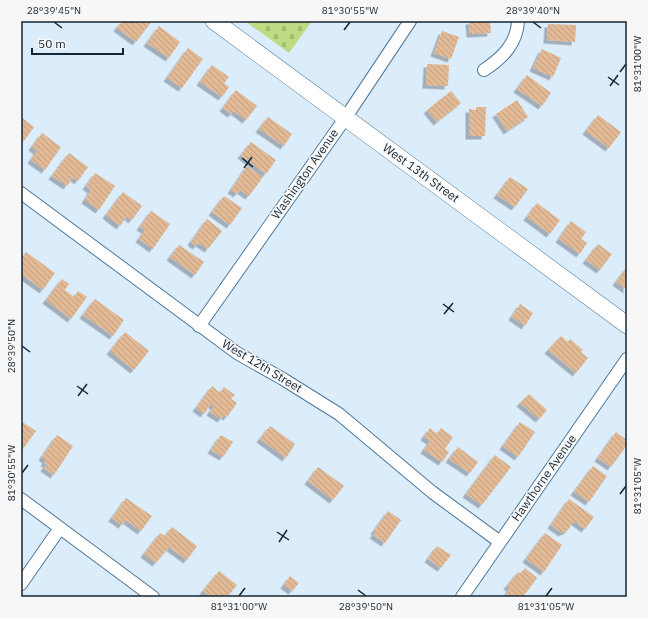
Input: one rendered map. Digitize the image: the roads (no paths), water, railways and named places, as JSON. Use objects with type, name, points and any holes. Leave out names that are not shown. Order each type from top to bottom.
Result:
[{"type":"street","name":"West 13th Street","points":[[214,21],[627,325]]},
{"type":"street","name":"Washington Avenue","points":[[198,326],[346,118],[410,21]]},
{"type":"street","points":[[484,70],[498,60],[507,51],[515,36],[518,21]]},
{"type":"street","name":"West 12th Street","points":[[21,193],[198,326],[237,353],[283,379],[339,414],[432,492],[500,542]]},
{"type":"street","name":"Hawthorne Avenue","points":[[462,597],[627,359]]},
{"type":"street","points":[[21,499],[153,597]]},
{"type":"street","points":[[21,584],[60,528]]}]
